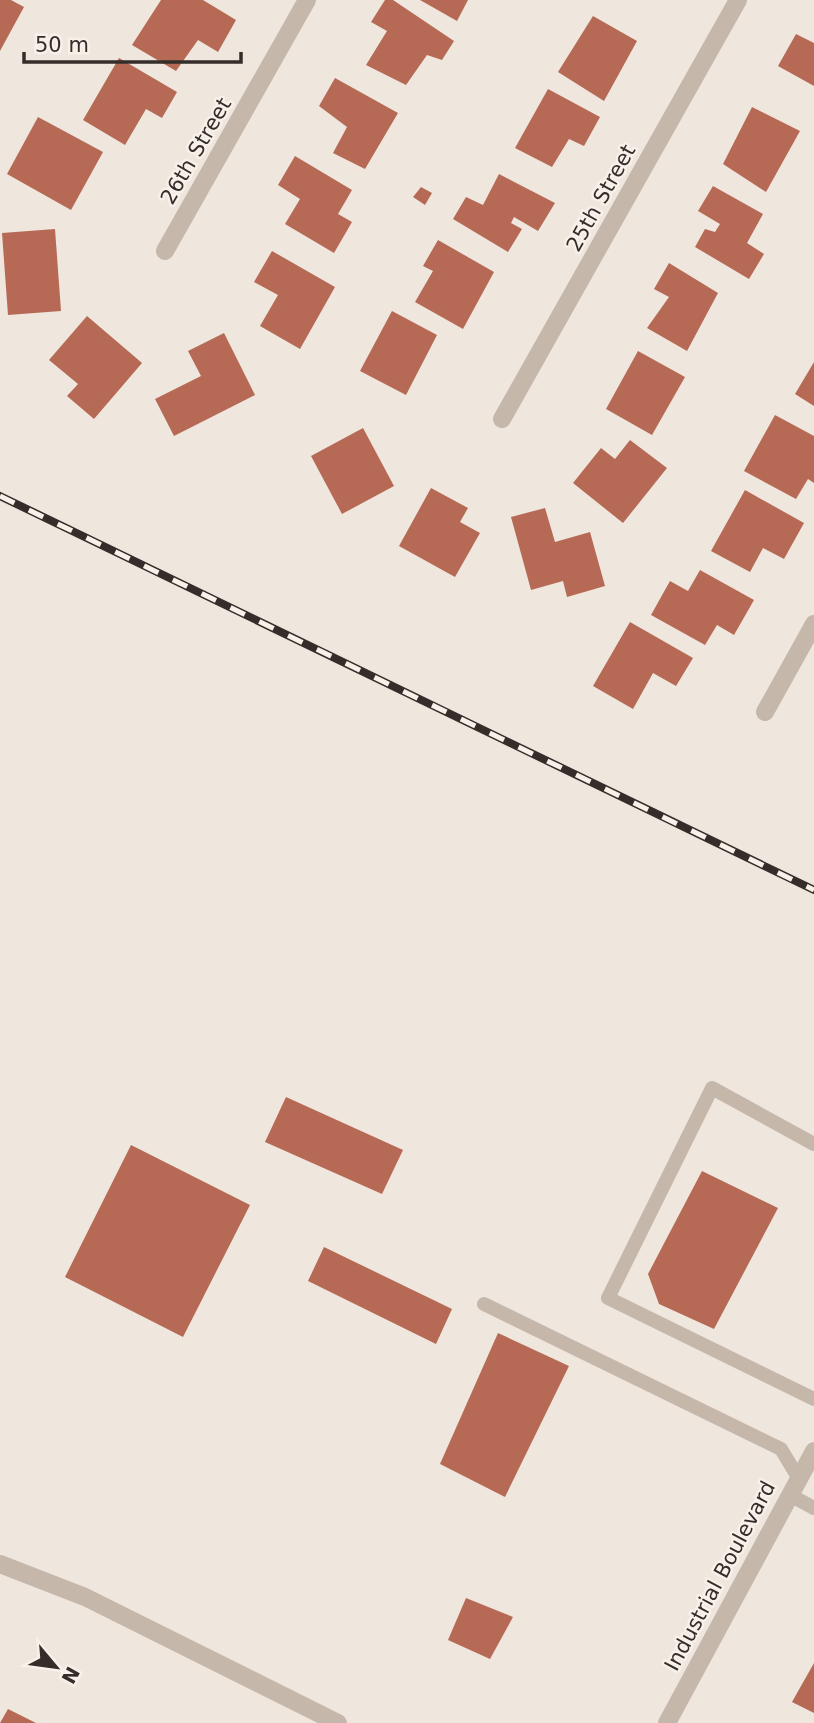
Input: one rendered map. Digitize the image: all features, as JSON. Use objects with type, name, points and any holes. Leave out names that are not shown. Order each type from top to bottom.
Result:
[{"type":"street","name":"26th Street","points":[[165,251],[307,0]]},
{"type":"street","name":"25th Street","points":[[502,419],[738,0]]},
{"type":"street","points":[[765,712],[814,624]]},
{"type":"street","name":"Industrial Boulevard","points":[[667,1723],[814,1451]]},
{"type":"street","points":[[0,1564],[85,1597],[338,1723]]},
{"type":"lane","points":[[814,1144],[712,1088],[608,1298],[814,1399]]},
{"type":"lane","points":[[484,1304],[781,1449],[799,1479]]},
{"type":"lane","points":[[790,1495],[814,1508]]},
{"type":"building","points":[[0,0],[11,0],[24,7],[0,51]]},
{"type":"building","points":[[161,0],[203,0],[236,20],[218,52],[198,40],[176,71],[132,45]]},
{"type":"building","points":[[385,0],[393,0],[454,41],[442,60],[427,55],[406,85],[366,65],[387,31],[371,22]]},
{"type":"building","points":[[420,0],[468,0],[457,21]]},
{"type":"building","points":[[593,16],[637,41],[604,101],[558,72]]},
{"type":"building","points":[[796,34],[814,43],[814,86],[778,66]]},
{"type":"building","points":[[119,58],[177,92],[162,118],[146,109],[125,145],[83,120]]},
{"type":"building","points":[[335,78],[398,113],[365,169],[333,153],[347,127],[319,106]]},
{"type":"building","points":[[548,89],[600,117],[584,146],[569,139],[552,167],[515,148]]},
{"type":"building","points":[[752,107],[800,131],[766,192],[723,164]]},
{"type":"building","points":[[38,117],[103,152],[71,210],[7,174]]},
{"type":"building","points":[[295,156],[352,190],[338,214],[352,222],[334,253],[285,224],[300,199],[278,185]]},
{"type":"building","points":[[499,174],[555,203],[538,231],[514,217],[511,223],[522,229],[508,252],[453,219],[466,197],[483,205]]},
{"type":"building","points":[[713,186],[763,214],[747,243],[764,254],[749,279],[695,247],[705,229],[715,232],[720,224],[698,211]]},
{"type":"building","points":[[421,187],[432,193],[425,205],[413,197]]},
{"type":"building","points":[[55,229],[61,311],[8,315],[2,233]]},
{"type":"building","points":[[438,240],[494,272],[463,329],[415,302],[433,271],[423,266]]},
{"type":"building","points":[[272,251],[335,287],[300,349],[260,326],[278,295],[254,282]]},
{"type":"building","points":[[669,263],[718,293],[687,351],[647,328],[669,297],[654,289]]},
{"type":"building","points":[[392,311],[437,335],[406,395],[360,371]]},
{"type":"building","points":[[87,316],[142,363],[94,419],[67,396],[78,384],[49,360]]},
{"type":"building","points":[[224,333],[255,395],[174,436],[155,399],[201,376],[188,351]]},
{"type":"building","points":[[638,351],[685,377],[652,435],[606,409]]},
{"type":"building","points":[[814,362],[814,406],[795,394]]},
{"type":"building","points":[[775,415],[814,436],[814,483],[808,479],[796,499],[744,471]]},
{"type":"building","points":[[363,428],[394,486],[342,514],[311,456]]},
{"type":"building","points":[[630,440],[667,468],[623,523],[573,483],[601,448],[615,459]]},
{"type":"building","points":[[431,488],[468,508],[460,522],[480,533],[455,577],[399,546]]},
{"type":"building","points":[[745,490],[804,523],[784,559],[763,548],[750,572],[711,551]]},
{"type":"building","points":[[545,508],[555,542],[590,532],[605,586],[567,597],[563,581],[531,590],[511,517]]},
{"type":"building","points":[[700,570],[754,600],[734,635],[717,625],[705,645],[651,615],[670,581],[688,591]]},
{"type":"building","points":[[630,622],[693,658],[676,686],[653,673],[633,709],[593,686]]},
{"type":"building","points":[[286,1097],[403,1150],[382,1194],[265,1142]]},
{"type":"building","points":[[131,1145],[250,1205],[183,1337],[65,1277]]},
{"type":"building","points":[[702,1171],[778,1208],[714,1329],[659,1304],[648,1274]]},
{"type":"building","points":[[324,1247],[452,1309],[436,1344],[308,1281]]},
{"type":"building","points":[[498,1333],[569,1366],[505,1497],[440,1464]]},
{"type":"building","points":[[466,1598],[513,1617],[490,1659],[448,1640]]},
{"type":"building","points":[[814,1663],[814,1713],[792,1702]]},
{"type":"building","points":[[8,1709],[36,1723],[0,1723]]},
{"type":"railway","points":[[0,496],[814,890]]}]
